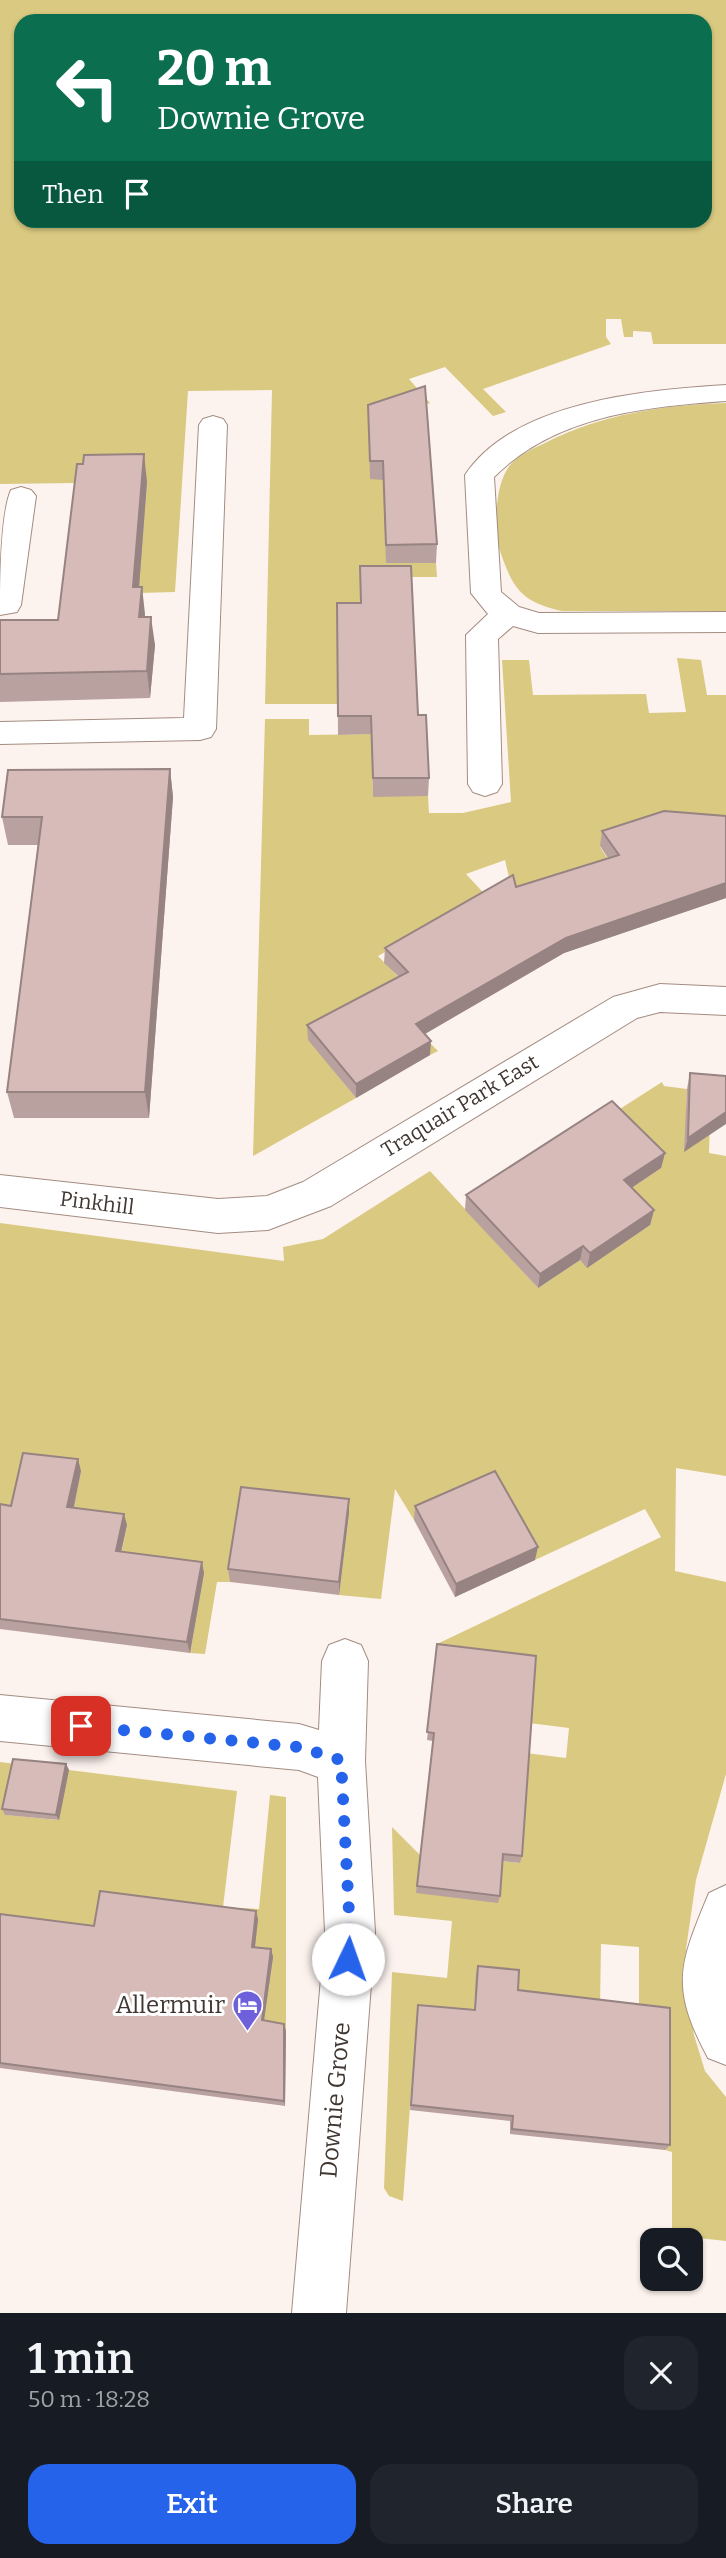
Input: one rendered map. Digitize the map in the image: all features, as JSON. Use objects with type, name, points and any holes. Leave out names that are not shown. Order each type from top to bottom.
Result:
[{"type":"street","points":[[726,393],[652,398],[592,412],[518,442],[491,460],[479,475],[486,593],[494,604],[508,614],[538,623],[726,622]]},
{"type":"street","points":[[0,733],[200,729],[213,425]]},
{"type":"street","points":[[0,605],[6,604],[21,496]]},
{"type":"street","points":[[485,784],[482,635],[508,614]]},
{"type":"street","name":"Traquair Park East","points":[[194,1214],[244,1216],[268,1213],[296,1204],[626,1007],[660,998],[726,1001]]},
{"type":"street","name":"Pinkhill","points":[[0,1191],[194,1214]]},
{"type":"street","name":"Downie Grove","points":[[319,2313],[350,1932],[341,1760],[345,1661]]},
{"type":"street","points":[[0,1718],[299,1747],[341,1760]]},
{"type":"street","points":[[726,1910],[706,1972],[705,1994],[709,2010],[726,2040]]},
{"type":"shaded area","points":[[0,0],[726,0],[726,344],[653,344],[651,332],[633,331],[633,337],[624,337],[621,319],[606,319],[606,337],[611,344],[483,389],[506,412],[493,416],[445,367],[409,379],[430,403],[384,418],[383,480],[387,563],[436,563],[437,577],[410,577],[360,585],[363,704],[265,704],[272,390],[188,391],[175,592],[138,593],[147,482],[0,484]]},
{"type":"shaded area","points":[[726,403],[726,611],[562,611],[538,604],[522,593],[501,554],[496,519],[502,480],[513,462],[528,451],[567,433],[611,418],[679,406]]},
{"type":"shaded area","points":[[677,658],[701,660],[707,695],[726,695],[726,831],[600,847],[621,878],[512,890],[505,860],[466,874],[492,902],[378,956],[430,1010],[410,1023],[438,1051],[430,1055],[382,1001],[309,1040],[356,1098],[253,1156],[265,719],[309,719],[309,735],[371,734],[373,796],[428,796],[429,813],[463,813],[511,802],[502,660],[529,660],[533,695],[646,694],[649,713],[686,712]]},
{"type":"shaded area","points":[[662,1082],[664,1086],[687,1089],[686,1118],[710,1120],[709,1153],[726,1156],[726,1476],[676,1468],[675,1571],[726,1582],[726,1774],[696,1880],[686,1949],[687,1983],[694,2035],[705,2071],[726,2097],[726,2241],[703,2238],[703,2228],[672,2228],[672,2152],[665,2150],[665,2015],[639,2011],[639,1947],[601,1944],[600,2008],[515,2000],[516,1977],[477,1973],[473,2017],[417,2012],[403,2201],[389,2196],[384,2188],[392,1972],[447,1978],[452,1921],[394,1915],[392,1827],[420,1855],[417,1893],[501,1861],[519,1863],[526,1753],[566,1758],[569,1728],[529,1723],[436,1653],[437,1644],[661,1537],[645,1509],[535,1560],[414,1520],[395,1489],[381,1599],[339,1595],[349,1513],[243,1501],[230,1582],[217,1582],[205,1654],[190,1653],[203,1574],[119,1564],[127,1526],[69,1529],[81,1471],[0,1547],[0,1223],[284,1261],[283,1247],[323,1239],[430,1171],[538,1288],[580,1260],[588,1267],[650,1225],[621,1195],[661,1168],[609,1116]]},
{"type":"shaded area","points":[[0,1762],[16,1764],[6,1815],[58,1820],[69,1770],[237,1791],[223,1907],[259,1909],[270,1795],[286,1797],[286,2031],[263,2027],[99,1934],[0,1922]]},
{"type":"building","points":[[425,386],[437,544],[386,545],[383,461],[370,461],[368,405]]},
{"type":"building","points":[[144,454],[133,587],[142,587],[139,617],[151,617],[147,671],[0,674],[0,620],[58,620],[77,464],[83,464],[84,455]]},
{"type":"building","points":[[360,566],[411,566],[418,715],[426,715],[429,778],[373,778],[371,716],[338,716],[337,603],[361,603]]},
{"type":"building","points":[[170,769],[145,1092],[7,1092],[42,817],[2,817],[8,770]]},
{"type":"building","points":[[664,811],[726,816],[726,883],[566,938],[416,1024],[431,1041],[356,1084],[307,1025],[408,972],[385,948],[513,875],[516,887],[619,855],[602,831]]},
{"type":"building","points":[[690,1073],[726,1076],[726,1112],[688,1138]]},
{"type":"building","points":[[612,1101],[665,1153],[624,1180],[654,1210],[590,1253],[583,1246],[540,1274],[466,1195]]},
{"type":"building","points":[[23,1453],[78,1459],[67,1507],[124,1514],[116,1551],[202,1562],[187,1642],[0,1619],[0,1504],[11,1506]]},
{"type":"building","points":[[495,1471],[538,1547],[456,1584],[415,1506]]},
{"type":"building","points":[[241,1487],[349,1499],[339,1582],[228,1569]]},
{"type":"building","points":[[437,1644],[536,1656],[522,1856],[503,1854],[500,1896],[417,1886],[434,1733],[427,1732]]},
{"type":"building","points":[[13,1759],[66,1764],[56,1815],[2,1809]]},
{"type":"building","points":[[100,1891],[256,1911],[252,1947],[271,1949],[262,2020],[284,2024],[284,2101],[0,2063],[0,1914],[94,1926]]},
{"type":"building","points":[[478,1966],[519,1970],[518,1990],[670,2008],[670,2145],[512,2129],[513,2116],[411,2105],[418,2005],[475,2010]]},
{"type":"place","name":"Allermuir","points":[[248,2032]]},
{"type":"route","points":[[81,1726],[299,1747],[341,1760],[350,1932],[348,1959]]}]
